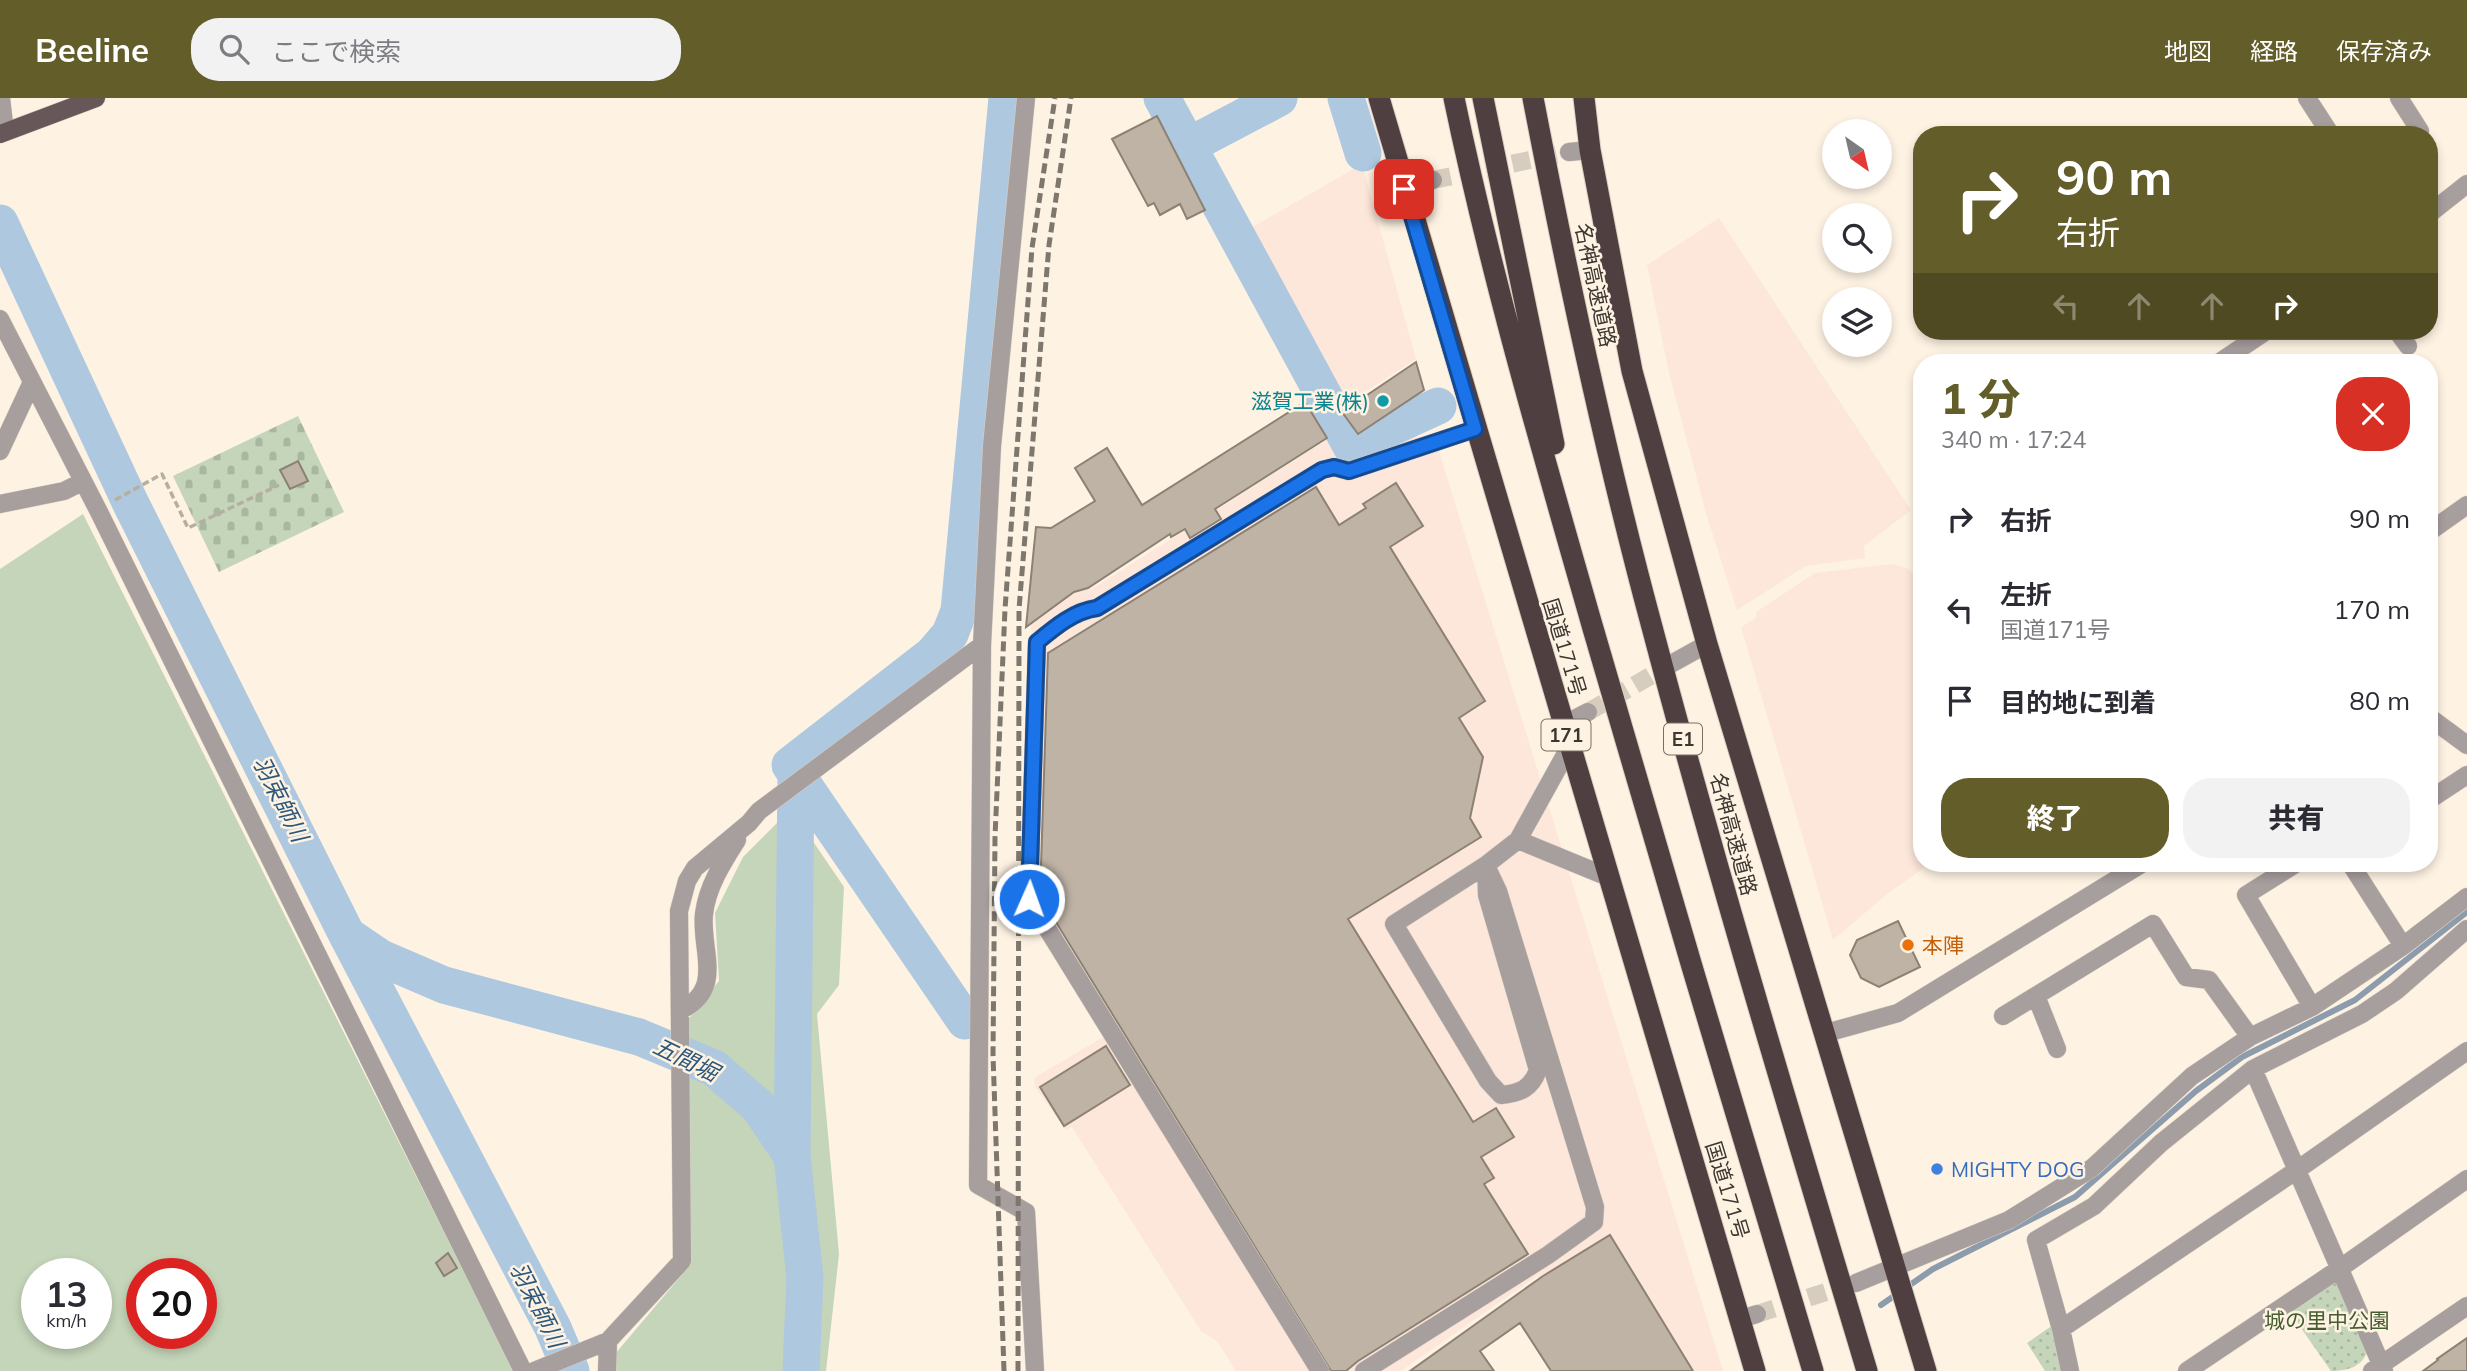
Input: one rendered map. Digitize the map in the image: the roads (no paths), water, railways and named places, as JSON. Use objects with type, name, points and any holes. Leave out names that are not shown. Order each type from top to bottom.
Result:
[{"type":"highway","name":"国道171号","points":[[1379,98],[1608,877],[1749,1316],[1753,1370]]},
{"type":"highway","points":[[1454,98],[1522,381],[1655,843],[1813,1371]]},
{"type":"highway","points":[[1483,98],[1587,591],[1655,843]]},
{"type":"highway","name":"名神高速道路","points":[[1533,98],[1591,375],[1651,624],[1729,908],[1867,1371]]},
{"type":"highway","points":[[1584,98],[1580,151],[1632,371],[1707,644],[1926,1371]]},
{"type":"main road","points":[[2,133],[96,98]]},
{"type":"street","points":[[1,98],[2,133]]},
{"type":"street","points":[[1026,98],[992,446],[982,645],[978,1185],[1026,1212],[1035,1371]]},
{"type":"street","points":[[2307,98],[2325,126]]},
{"type":"street","points":[[2399,98],[2417,126]]},
{"type":"street","points":[[1404,189],[1433,180]]},
{"type":"street","points":[[2438,208],[2466,188]]},
{"type":"street","points":[[0,319],[98,510],[523,1371]]},
{"type":"street","points":[[2232,354],[2253,340]]},
{"type":"street","points":[[2404,340],[2408,346]]},
{"type":"street","points":[[0,451],[32,382]]},
{"type":"street","points":[[1320,1371],[1029,899],[1037,642],[1084,609],[1097,608],[1322,470],[1334,467],[1349,471],[1475,429]]},
{"type":"street","points":[[0,503],[64,491],[82,482]]},
{"type":"street","points":[[2438,526],[2467,505]]},
{"type":"street","points":[[1671,664],[1707,644]]},
{"type":"street","points":[[534,1371],[599,1344],[682,1261],[679,911],[687,881],[695,868],[784,792],[982,645]]},
{"type":"street","points":[[1563,725],[1588,712]]},
{"type":"street","points":[[2438,724],[2467,745]]},
{"type":"street","points":[[1486,865],[1486,895],[1538,1070],[1533,1084],[1517,1093],[1501,1095],[1488,1082],[1394,924],[1486,865],[1518,840],[1570,746]]},
{"type":"street","points":[[2438,794],[2467,775]]},
{"type":"street","points":[[681,1010],[694,1004],[704,993],[708,968],[704,914],[713,882],[754,817]]},
{"type":"street","points":[[1518,840],[1608,877]]},
{"type":"street","points":[[1364,1371],[1548,1255],[1594,1222],[1595,1207],[1498,891],[1486,865]]},
{"type":"street","points":[[1826,1033],[1898,1013],[2128,872]]},
{"type":"street","points":[[2283,872],[2246,895],[2312,1007]]},
{"type":"street","points":[[2356,872],[2403,946]]},
{"type":"street","points":[[1856,1283],[1894,1265],[2009,1220],[2092,1168],[2192,1076],[2250,1037],[2312,1007],[2403,946],[2467,897]]},
{"type":"street","points":[[2003,1016],[2153,924],[2186,978],[2209,980],[2250,1037]]},
{"type":"street","points":[[2070,1371],[2036,1240],[2094,1206],[2161,1143],[2253,1069],[2362,1014],[2396,991],[2467,929]]},
{"type":"street","points":[[2036,996],[2057,1049]]},
{"type":"street","points":[[2061,1329],[2297,1170],[2467,1051]]},
{"type":"street","points":[[2253,1069],[2379,1369],[2467,1306]]},
{"type":"street","points":[[2187,1371],[2467,1179]]},
{"type":"street","points":[[599,1344],[607,1371]]},
{"type":"waterway","points":[[965,1021],[790,765],[933,654],[950,634],[959,611],[1007,98]]},
{"type":"waterway","points":[[1162,98],[1351,446],[1438,406]]},
{"type":"waterway","points":[[1188,146],[1279,98]]},
{"type":"waterway","points":[[1346,98],[1363,153]]},
{"type":"waterway","name":"羽束師川","points":[[0,223],[131,504],[347,935],[553,1328],[571,1371]]},
{"type":"waterway","points":[[792,1156],[796,774]]},
{"type":"waterway","points":[[1881,1305],[1933,1269],[2075,1197],[2196,1091],[2242,1057],[2355,1000],[2467,912]]},
{"type":"waterway","name":"五間堀","points":[[347,935],[381,958],[444,985],[639,1037],[714,1068],[758,1106],[792,1156],[805,1278],[801,1371]]},
{"type":"tunnel","points":[[1433,180],[1569,152]]},
{"type":"tunnel","points":[[1588,712],[1671,664]]},
{"type":"tunnel","points":[[1757,1314],[1854,1283]]},
{"type":"railway","points":[[1004,1371],[993,1055],[995,837],[1005,609],[1032,248],[1055,98]]},
{"type":"railway","points":[[1018,1371],[1019,609],[1049,245],[1071,98]]},
{"type":"place","name":"滋賀工業(株)","points":[[1383,401]]},
{"type":"place","name":"本陣","points":[[1908,945]]},
{"type":"place","name":"MIGHTY DOG","points":[[1937,1169]]},
{"type":"park label","name":"城の里中公園","points":[[2327,1320]]}]
